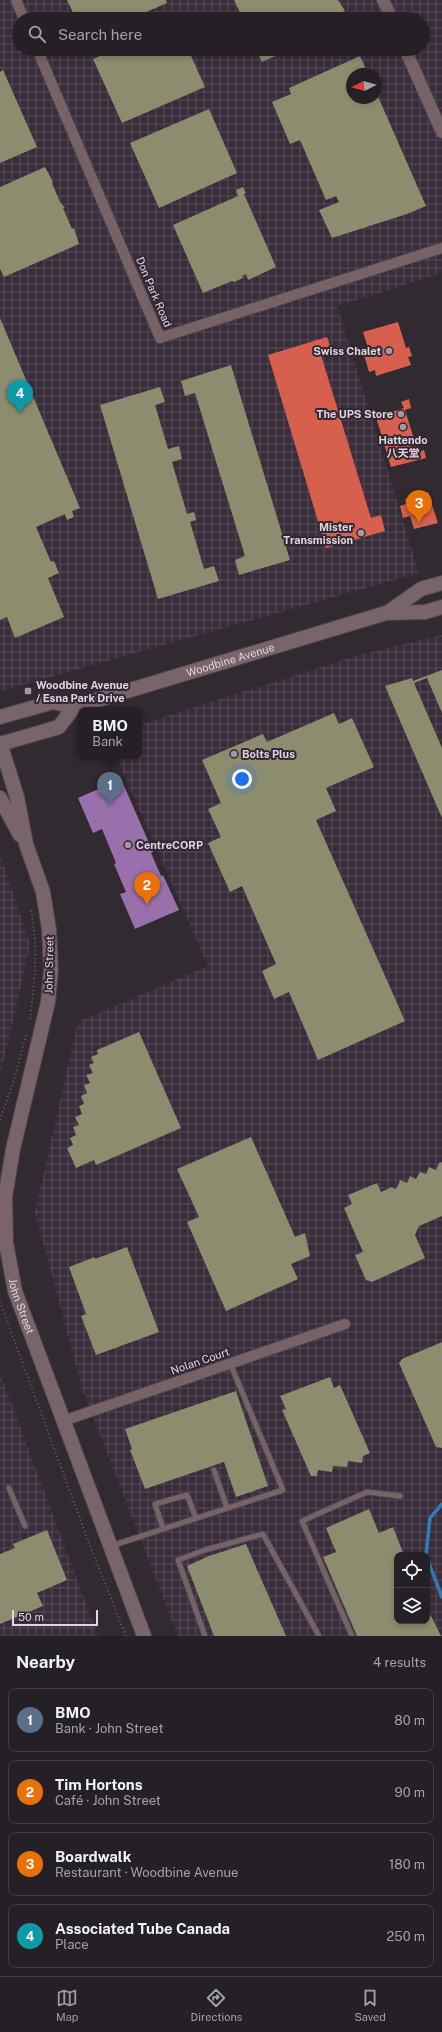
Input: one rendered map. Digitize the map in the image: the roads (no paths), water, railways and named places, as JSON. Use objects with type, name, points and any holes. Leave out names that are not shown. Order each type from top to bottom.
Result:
[{"type":"main road","name":"Woodbine Avenue","points":[[386,613],[421,589],[442,583]]},
{"type":"main road","name":"Woodbine Avenue","points":[[74,707],[386,613],[425,612],[442,607]]},
{"type":"main road","points":[[0,717],[53,702],[74,707],[59,727],[0,744]]},
{"type":"main road","name":"John Street","points":[[0,744],[17,797],[26,844],[43,892],[49,929],[51,970],[48,1002],[13,1149],[5,1197],[6,1243],[15,1291],[144,1636]]},
{"type":"main road","name":"John Street","points":[[0,798],[26,844]]},
{"type":"street","points":[[16,0],[21,12]]},
{"type":"street","points":[[383,0],[389,12]]},
{"type":"street","name":"Don Park Road","points":[[40,56],[160,338],[442,248]]},
{"type":"street","points":[[408,56],[442,132]]},
{"type":"street","name":"Nolan Court","points":[[63,1421],[345,1324]]},
{"type":"lane","points":[[110,1546],[283,1490],[230,1363]]},
{"type":"lane","points":[[214,1470],[227,1508]]},
{"type":"lane","points":[[9,1488],[25,1526]]},
{"type":"lane","points":[[352,1636],[302,1521],[367,1492],[400,1496]]},
{"type":"lane","points":[[163,1528],[155,1504],[187,1495],[196,1518]]},
{"type":"lane","points":[[205,1636],[178,1560],[204,1550],[263,1534],[319,1636]]},
{"type":"waterway","points":[[426,1552],[430,1518],[442,1504]]},
{"type":"waterway","points":[[430,1566],[442,1597]]},
{"type":"place","name":"Swiss Chalet","points":[[389,351]]},
{"type":"place","name":"Associated Tube Canada","points":[[20,413]]},
{"type":"place","name":"The UPS Store","points":[[401,414]]},
{"type":"place","name":"Hattendo 八天堂","points":[[403,427]]},
{"type":"place","name":"Boardwalk","points":[[419,523]]},
{"type":"place","name":"Mister Transmission","points":[[361,533]]},
{"type":"place","name":"Woodbine Avenue / Esna Park Drive","points":[[28,691]]},
{"type":"place","name":"Bolts Plus","points":[[234,754]]},
{"type":"place","name":"BMO","points":[[110,805]]},
{"type":"place","name":"CentreCORP","points":[[128,845]]},
{"type":"place","name":"Tim Hortons","points":[[147,905]]}]
